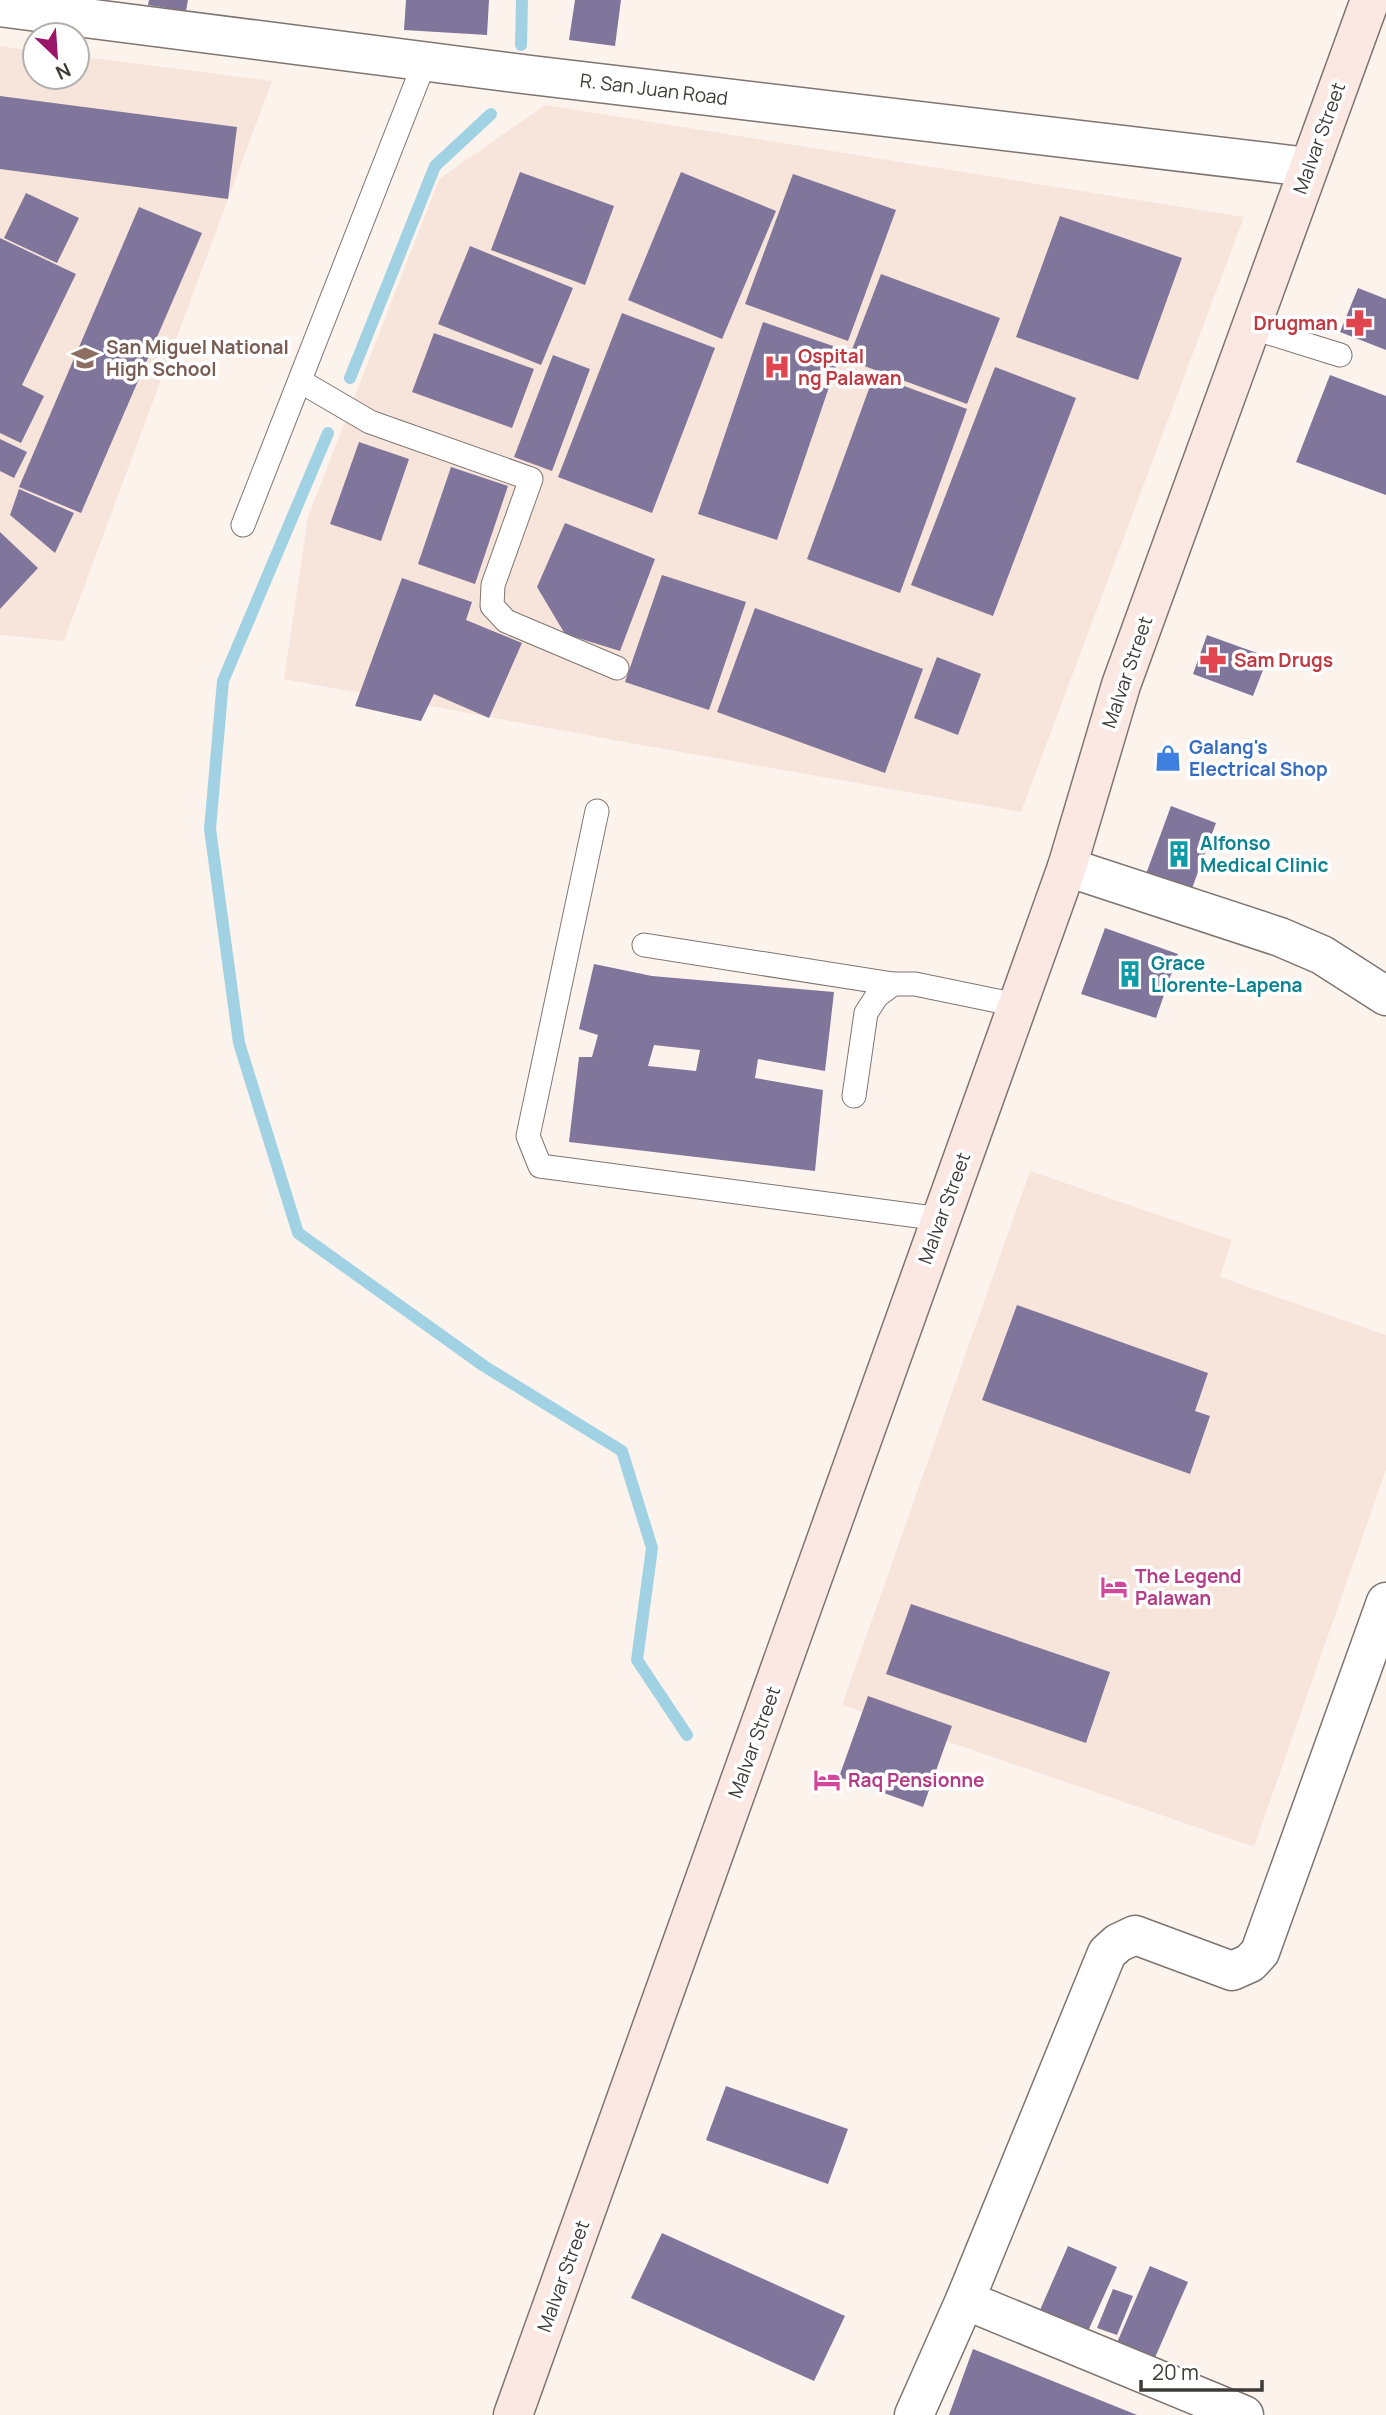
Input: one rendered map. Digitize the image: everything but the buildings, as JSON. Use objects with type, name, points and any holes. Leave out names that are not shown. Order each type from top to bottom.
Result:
[{"type":"main road","name":"Malvar Street","points":[[513,2415],[1067,867],[1121,685],[1370,0]]},
{"type":"street","name":"R. San Juan Road","points":[[0,7],[1308,167]]},
{"type":"street","points":[[1067,867],[1280,937],[1322,956],[1386,996]]},
{"type":"street","points":[[914,2415],[965,2300],[1107,1953],[1118,1943],[1135,1935],[1232,1971],[1250,1963],[1260,1952],[1386,1602]]},
{"type":"street","points":[[965,2300],[1244,2415]]},
{"type":"lane","points":[[243,525],[425,61]]},
{"type":"lane","points":[[1250,327],[1340,355]]},
{"type":"lane","points":[[300,381],[370,422],[531,480],[493,586],[492,606],[506,621],[617,668]]},
{"type":"lane","points":[[597,811],[528,1136],[540,1166],[941,1219]]},
{"type":"lane","points":[[644,945],[893,984],[915,985],[1017,1005]]},
{"type":"lane","points":[[854,1096],[866,1013],[877,996],[893,984]]},
{"type":"shaded area","name":"San Miguel National High School","points":[[0,46],[21,49],[21,91],[91,91],[91,58],[272,81],[64,641],[0,635]]},
{"type":"shaded area","name":"Ospital ng Palawan","points":[[545,105],[1244,217],[1021,812],[284,679],[308,517],[439,179]]},
{"type":"shaded area","name":"The Legend Palawan","points":[[1030,1171],[1232,1240],[1220,1277],[1386,1335],[1386,1470],[1254,1847],[842,1705]]},
{"type":"waterway","points":[[521,45],[522,0]]},
{"type":"waterway","points":[[350,378],[435,166],[491,114]]},
{"type":"waterway","points":[[328,433],[223,681],[210,829],[239,1043],[298,1233],[484,1366],[622,1451],[652,1548],[637,1660],[687,1735]]},
{"type":"place","name":"Drugman","points":[[1359,323]]},
{"type":"place","name":"San Miguel National High School","points":[[85,358]]},
{"type":"place","name":"Ospital ng Palawan","points":[[777,367]]},
{"type":"place","name":"Sam Drugs","points":[[1213,660]]},
{"type":"place","name":"Galang's Electrical Shop","points":[[1168,758]]},
{"type":"place","name":"Alfonso Medical Clinic","points":[[1179,854]]},
{"type":"place","name":"Grace Llorente-Lapena","points":[[1130,974]]},
{"type":"place","name":"The Legend Palawan","points":[[1114,1587]]},
{"type":"place","name":"Raq Pensionne","points":[[827,1780]]}]
